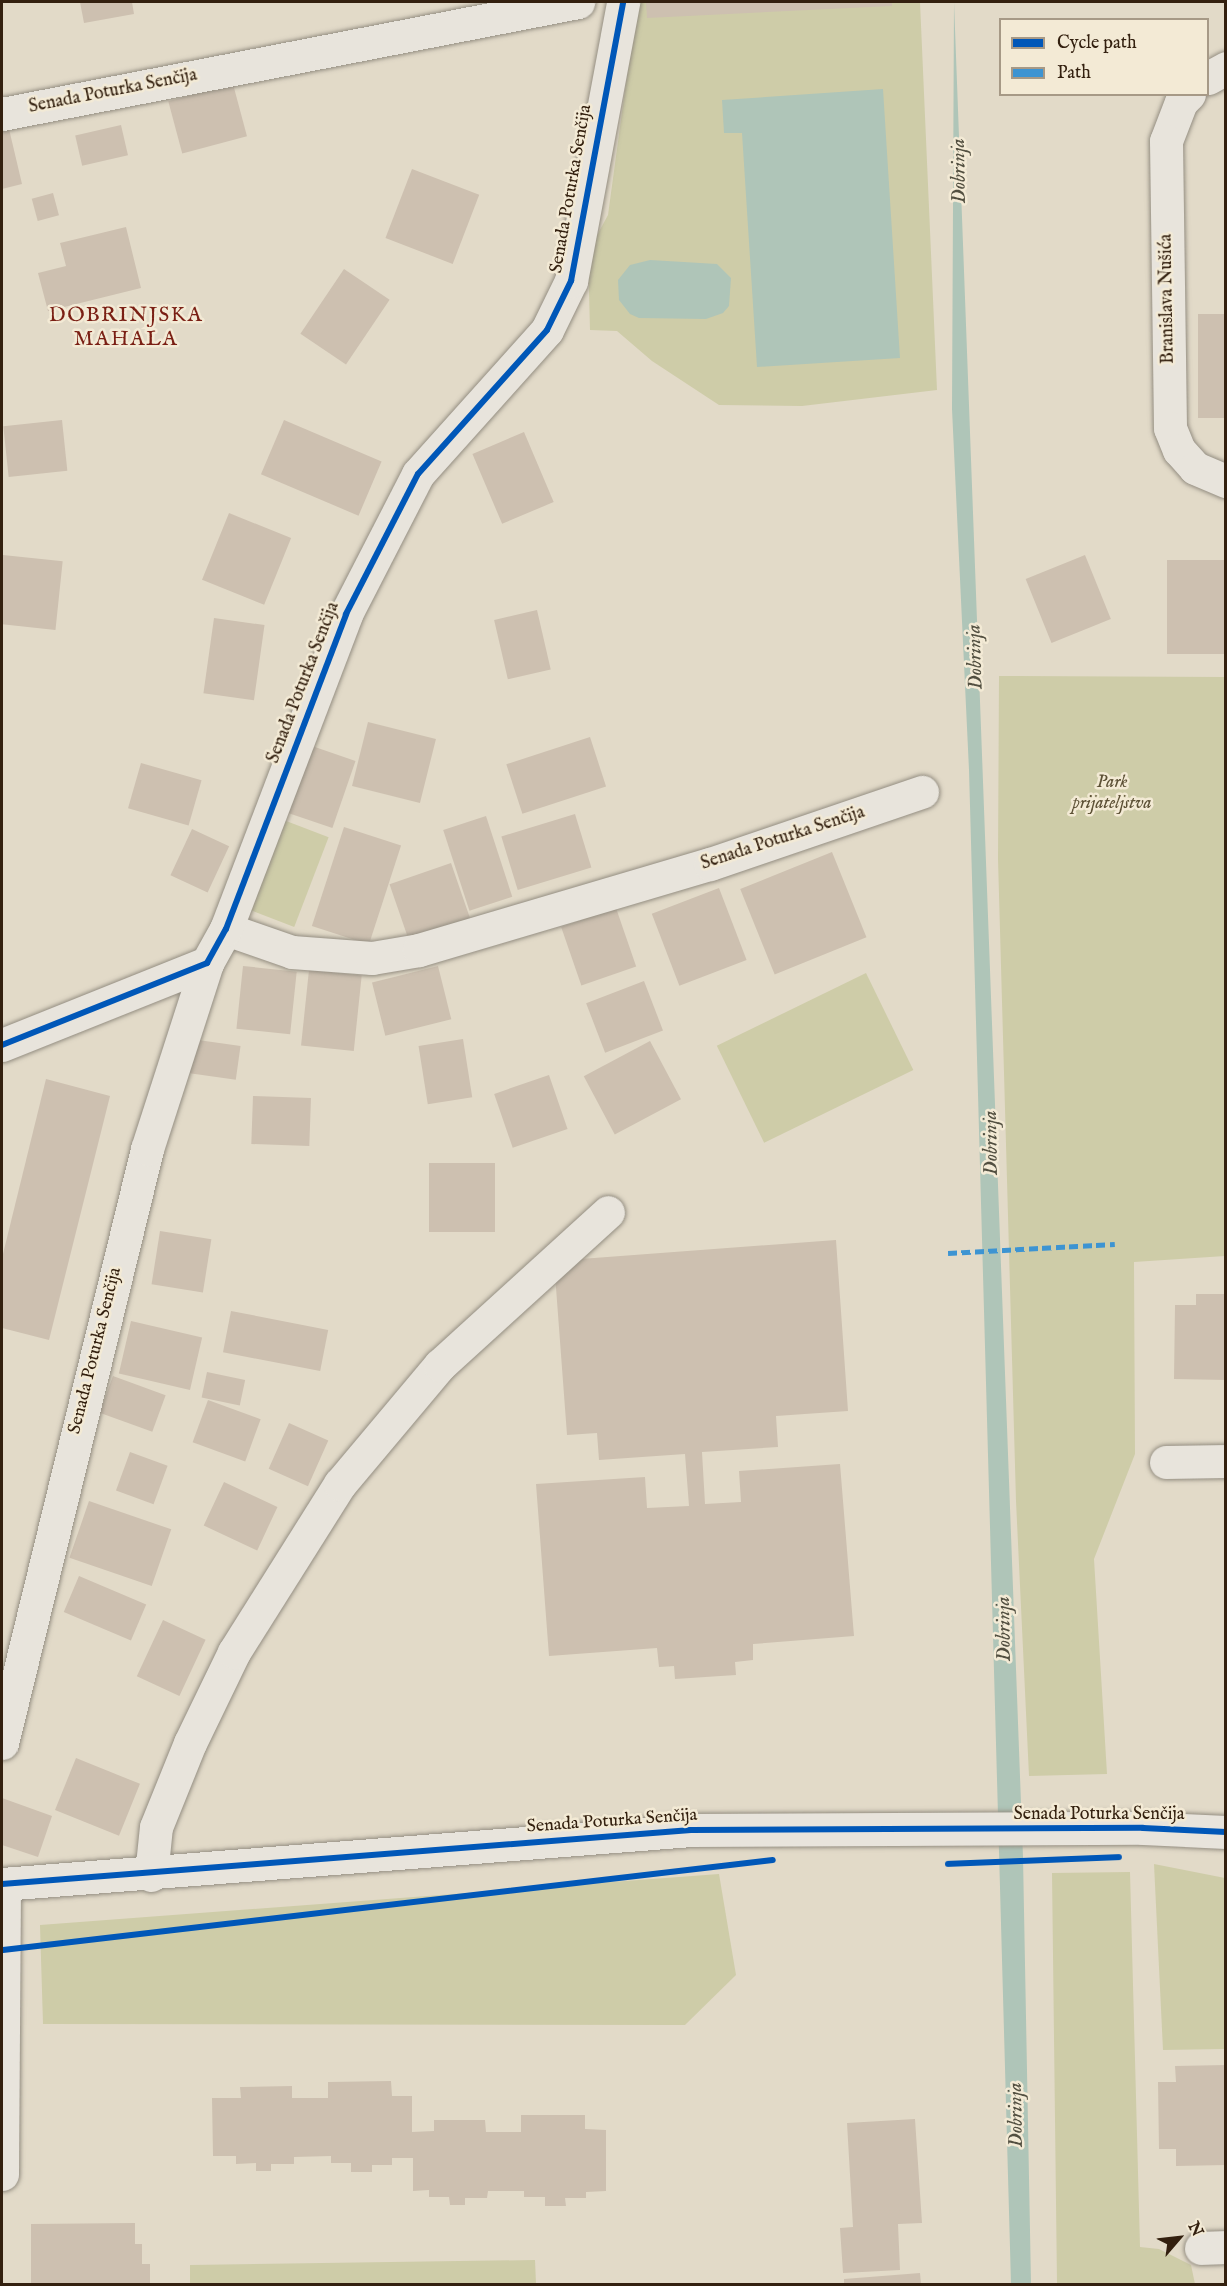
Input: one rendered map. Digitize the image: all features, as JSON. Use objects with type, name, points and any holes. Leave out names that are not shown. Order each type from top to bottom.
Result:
[{"type":"street","name":"Senada Poturka Senčija","points":[[2,114],[578,2]]},
{"type":"street","name":"Senada Poturka Senčija","points":[[2,1743],[147,1149],[207,963],[226,929],[346,614],[418,474],[547,330],[572,281],[623,2]]},
{"type":"street","points":[[1209,77],[1226,68]]},
{"type":"street","name":"Branislava Nušića","points":[[1187,96],[1180,102],[1166,141],[1170,428],[1179,450],[1195,468],[1226,481]]},
{"type":"street","name":"Senada Poturka Senčija","points":[[226,929],[292,952],[372,958],[419,950],[710,864],[922,792]]},
{"type":"street","points":[[2,1045],[207,963]]},
{"type":"street","points":[[151,1875],[156,1827],[189,1743],[234,1652],[340,1484],[440,1365],[608,1212]]},
{"type":"street","points":[[1166,1462],[1226,1461]]},
{"type":"street","name":"Senada Poturka Senčija","points":[[3,1884],[151,1875],[691,1830],[1111,1829],[1226,1832]]},
{"type":"street","points":[[2,2174],[3,1884]]},
{"type":"green space","points":[[637,2],[920,2],[937,390],[802,406],[719,405],[652,361],[617,331],[590,330],[588,252],[608,215]]},
{"type":"green space","name":"Park prijateljstva","points":[[999,676],[1225,677],[1225,1256],[1134,1262],[1135,1454],[1094,1559],[1107,1774],[1029,1776],[1016,1501],[998,859]]},
{"type":"green space","points":[[281,819],[329,837],[294,927],[247,909]]},
{"type":"green space","points":[[866,973],[913,1070],[764,1143],[717,1046]]},
{"type":"green space","points":[[1154,1864],[1225,1878],[1225,2049],[1163,2050]]},
{"type":"green space","points":[[1130,1872],[1140,2247],[1159,2249],[1191,2265],[1195,2284],[1057,2284],[1052,1873]]},
{"type":"green space","points":[[719,1874],[736,1975],[685,2025],[43,2024],[40,1925]]},
{"type":"green space","points":[[535,2260],[536,2284],[190,2284],[190,2265]]},
{"type":"water","name":"Dobrinja","points":[[954,2],[1023,1857],[1031,2284],[1011,2284],[969,770],[952,409]]},
{"type":"water","points":[[883,89],[900,358],[757,367],[742,133],[724,133],[722,100]]},
{"type":"water","points":[[650,260],[717,264],[731,278],[729,306],[723,313],[706,319],[639,318],[630,314],[619,300],[618,280],[630,265]]},
{"type":"building","points":[[80,2],[132,2],[134,14],[84,23]]},
{"type":"building","points":[[646,2],[892,2],[892,6],[647,18]]},
{"type":"building","points":[[233,84],[247,136],[182,154],[168,101]]},
{"type":"building","points":[[121,125],[128,155],[82,166],[75,136]]},
{"type":"building","points":[[9,129],[22,184],[2,189],[2,131]]},
{"type":"building","points":[[412,169],[479,195],[453,264],[385,238]]},
{"type":"building","points":[[53,193],[59,215],[38,221],[32,199]]},
{"type":"building","points":[[126,227],[141,288],[48,311],[38,273],[66,266],[60,243]]},
{"type":"building","points":[[344,269],[390,300],[346,364],[300,334]]},
{"type":"building","points":[[1198,314],[1226,314],[1226,418],[1198,418]]},
{"type":"building","points":[[62,420],[67,471],[9,477],[3,426]]},
{"type":"building","points":[[284,420],[382,461],[359,516],[261,474]]},
{"type":"building","points":[[524,432],[554,502],[502,524],[472,454]]},
{"type":"building","points":[[229,513],[291,538],[264,605],[202,580]]},
{"type":"building","points":[[3,555],[63,561],[55,630],[2,624]]},
{"type":"building","points":[[1085,555],[1111,619],[1052,643],[1026,579]]},
{"type":"building","points":[[1167,560],[1226,560],[1226,654],[1167,654]]},
{"type":"building","points":[[537,610],[551,669],[508,679],[494,620]]},
{"type":"building","points":[[214,618],[265,625],[254,700],[203,693]]},
{"type":"building","points":[[368,722],[436,739],[420,803],[352,786]]},
{"type":"building","points":[[590,737],[606,786],[522,814],[506,764]]},
{"type":"building","points":[[312,746],[355,761],[332,828],[289,813]]},
{"type":"building","points":[[141,763],[202,780],[189,826],[128,808]]},
{"type":"building","points":[[575,814],[591,868],[518,890],[501,837]]},
{"type":"building","points":[[486,816],[512,897],[469,911],[443,830]]},
{"type":"building","points":[[344,827],[401,846],[369,944],[312,926]]},
{"type":"building","points":[[192,829],[229,846],[208,893],[170,875]]},
{"type":"building","points":[[832,852],[866,937],[775,974],[740,889]]},
{"type":"building","points":[[451,863],[470,919],[409,940],[390,884]]},
{"type":"building","points":[[719,888],[747,960],[679,986],[652,914]]},
{"type":"building","points":[[616,908],[636,967],[581,986],[561,927]]},
{"type":"building","points":[[243,966],[297,972],[290,1034],[236,1029]]},
{"type":"building","points":[[438,966],[451,1019],[385,1036],[372,982]]},
{"type":"building","points":[[309,970],[362,976],[354,1051],[301,1046]]},
{"type":"building","points":[[644,981],[663,1030],[605,1053],[586,1003]]},
{"type":"building","points":[[191,1039],[241,1046],[236,1080],[186,1073]]},
{"type":"building","points":[[463,1039],[472,1097],[428,1104],[419,1046]]},
{"type":"building","points":[[650,1041],[681,1099],[615,1134],[584,1076]]},
{"type":"building","points":[[549,1075],[568,1129],[513,1148],[494,1094]]},
{"type":"building","points":[[46,1079],[110,1096],[49,1340],[2,1328],[2,1258]]},
{"type":"building","points":[[253,1096],[311,1098],[309,1146],[251,1144]]},
{"type":"building","points":[[429,1163],[495,1163],[495,1232],[429,1232]]},
{"type":"building","points":[[160,1231],[211,1239],[203,1292],[152,1284]]},
{"type":"building","points":[[836,1240],[848,1411],[776,1416],[778,1447],[702,1452],[705,1504],[741,1502],[739,1471],[840,1464],[854,1636],[753,1644],[753,1660],[735,1662],[736,1675],[675,1679],[674,1666],[659,1667],[657,1648],[549,1656],[536,1484],[645,1477],[647,1508],[689,1506],[685,1454],[599,1460],[597,1433],[567,1435],[554,1261]]},
{"type":"building","points":[[1196,1294],[1226,1294],[1226,1380],[1174,1379],[1175,1305],[1196,1305]]},
{"type":"building","points":[[231,1311],[328,1330],[320,1371],[223,1352]]},
{"type":"building","points":[[131,1321],[202,1337],[190,1390],[119,1374]]},
{"type":"building","points":[[207,1372],[245,1380],[240,1406],[202,1397]]},
{"type":"building","points":[[113,1376],[166,1395],[152,1432],[100,1413]]},
{"type":"building","points":[[208,1400],[261,1419],[245,1461],[193,1442]]},
{"type":"building","points":[[289,1423],[328,1440],[308,1486],[269,1469]]},
{"type":"building","points":[[130,1452],[168,1466],[154,1504],[116,1491]]},
{"type":"building","points":[[224,1482],[277,1507],[257,1550],[204,1526]]},
{"type":"building","points":[[89,1501],[171,1529],[152,1586],[69,1558]]},
{"type":"building","points":[[79,1576],[146,1605],[131,1640],[64,1612]]},
{"type":"building","points":[[163,1620],[206,1640],[179,1696],[137,1676]]},
{"type":"building","points":[[76,1758],[140,1784],[119,1836],[55,1810]]},
{"type":"building","points":[[2,1798],[52,1816],[38,1857],[2,1845]]},
{"type":"building","points":[[1226,2065],[1226,2165],[1176,2166],[1176,2149],[1159,2149],[1158,2082],[1176,2082],[1175,2066]]},
{"type":"building","points":[[391,2081],[392,2096],[412,2096],[412,2132],[434,2131],[434,2120],[485,2120],[486,2132],[521,2132],[521,2115],[585,2115],[585,2129],[606,2130],[606,2191],[586,2192],[586,2198],[565,2198],[566,2206],[545,2206],[545,2197],[524,2197],[524,2191],[488,2191],[487,2198],[465,2198],[465,2205],[450,2205],[449,2197],[429,2197],[429,2190],[413,2191],[413,2158],[392,2158],[392,2165],[372,2165],[372,2172],[351,2172],[351,2163],[331,2163],[331,2156],[294,2157],[294,2164],[271,2164],[271,2171],[256,2171],[256,2163],[236,2164],[236,2156],[213,2156],[212,2098],[241,2098],[240,2087],[292,2086],[292,2098],[328,2098],[328,2082]]},
{"type":"building","points":[[915,2119],[922,2223],[898,2224],[900,2270],[843,2273],[840,2228],[853,2227],[847,2123]]},
{"type":"building","points":[[135,2223],[135,2244],[142,2244],[142,2264],[150,2264],[150,2284],[31,2284],[31,2224]]},
{"type":"building","points":[[920,2273],[921,2284],[844,2284],[844,2279]]},
{"type":"marked path","points":[[948,1253],[1115,1244]]},
{"type":"cycle path","points":[[2,1045],[207,963],[226,929],[346,614],[418,474],[547,330],[571,281],[623,2]]},
{"type":"cycle path","points":[[2,1884],[691,1830],[1143,1828],[1226,1832]]},
{"type":"cycle path","points":[[948,1864],[1119,1857]]},
{"type":"cycle path","points":[[3,1950],[773,1860]]},
{"type":"district","name":"DOBRINJSKA MAHALA","points":[[126,328]]}]
